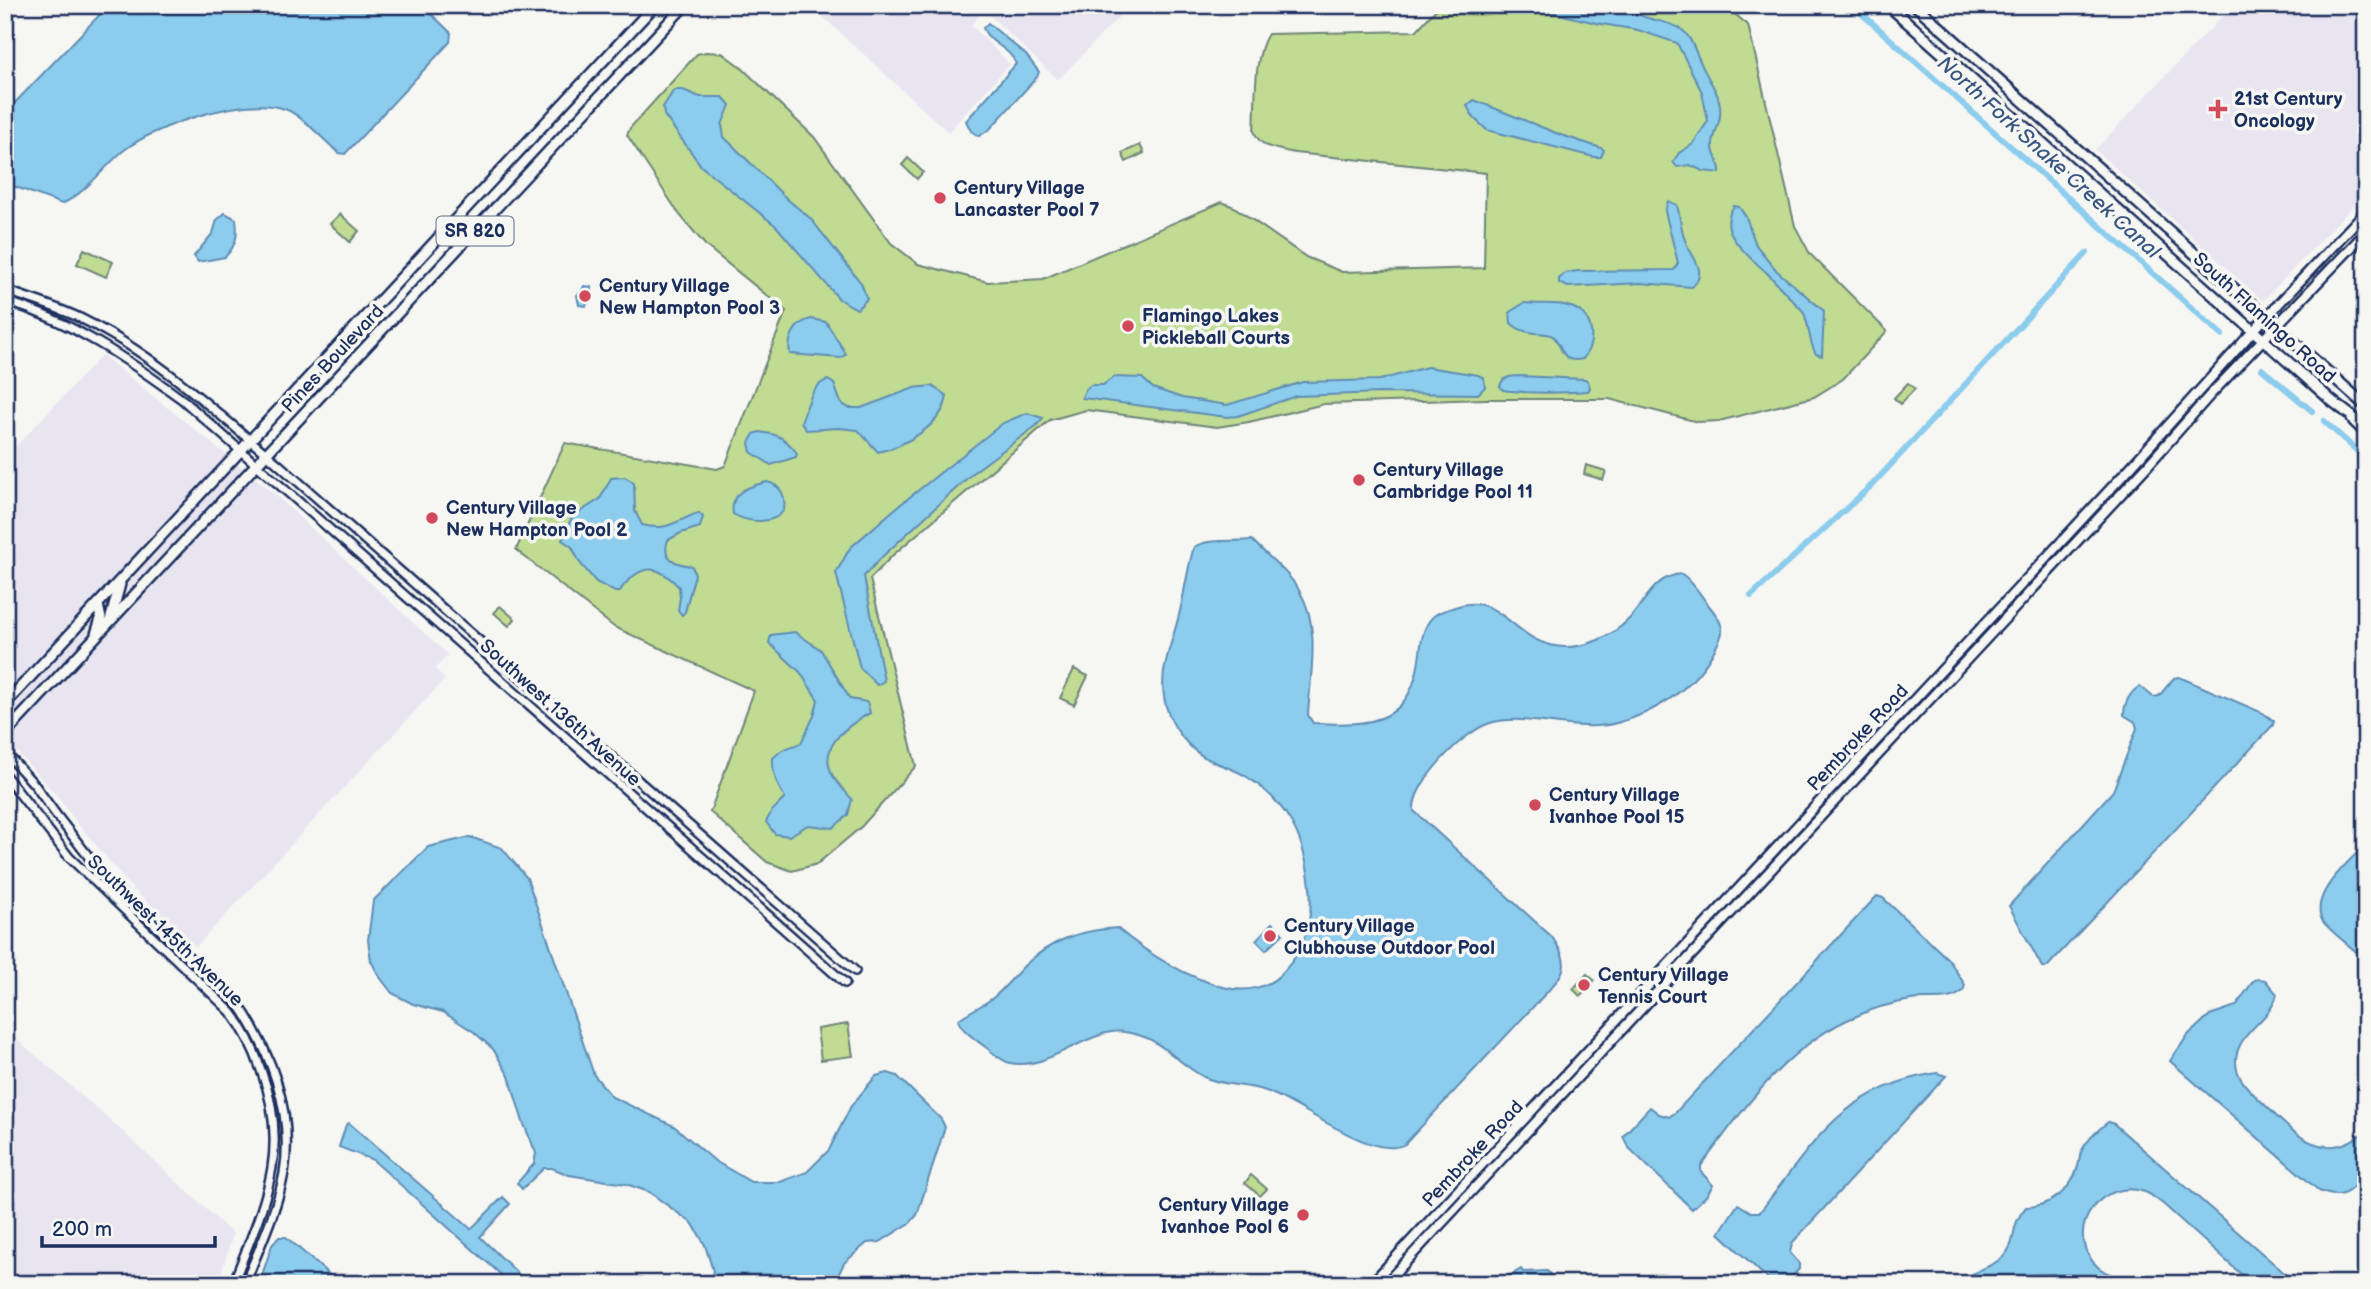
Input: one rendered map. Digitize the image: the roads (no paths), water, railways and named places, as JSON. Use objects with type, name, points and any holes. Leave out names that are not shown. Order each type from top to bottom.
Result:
[{"type":"highway","name":"Pines Boulevard","points":[[5,704],[655,5]]},
{"type":"highway","name":"Pines Boulevard","points":[[5,734],[685,5]]},
{"type":"highway","name":"South Flamingo Road","points":[[1888,5],[2332,401]]},
{"type":"highway","name":"South Flamingo Road","points":[[1915,5],[2362,403]]},
{"type":"highway","points":[[2332,401],[2366,427]]},
{"type":"highway","points":[[110,622],[122,579]]},
{"type":"highway","points":[[94,639],[101,619],[98,605]]},
{"type":"main road","name":"Pembroke Road","points":[[1371,1284],[2104,497],[2254,330],[2366,211]]},
{"type":"main road","name":"Pembroke Road","points":[[1385,1284],[2366,232]]},
{"type":"main road","name":"South Flamingo Road","points":[[2332,401],[2366,434]]},
{"type":"street","name":"Southwest 136th Avenue","points":[[5,290],[85,320],[127,344],[191,391],[267,454],[855,971]]},
{"type":"street","name":"Southwest 136th Avenue","points":[[5,301],[44,314],[80,332],[119,354],[183,400],[845,983]]},
{"type":"street","points":[[2104,497],[2111,504]]},
{"type":"street","name":"Southwest 145th Avenue","points":[[5,752],[34,784],[106,879],[237,1002],[266,1052],[280,1092],[285,1123],[284,1174],[245,1284]]},
{"type":"street","name":"Southwest 145th Avenue","points":[[5,775],[69,857],[231,1012],[246,1034],[257,1058],[270,1094],[276,1148],[267,1198],[233,1284]]},
{"type":"street","points":[[50,833],[51,824],[57,816]]},
{"type":"water","points":[[109,5],[422,5],[451,33],[450,42],[345,154],[339,153],[292,112],[268,105],[248,106],[201,115],[137,141],[79,194],[62,204],[5,183],[5,113]]},
{"type":"water","points":[[1536,5],[1628,5],[1639,15],[1681,29],[1692,44],[1719,101],[1720,116],[1713,148],[1720,173],[1703,171],[1690,165],[1677,167],[1673,162],[1679,153],[1693,144],[1708,121],[1702,92],[1677,43],[1638,30],[1538,9]]},
{"type":"water","points":[[988,23],[1026,55],[1039,72],[990,129],[979,136],[971,131],[966,121],[1016,64],[1010,54],[986,33],[983,28]]},
{"type":"water","points":[[674,90],[683,90],[700,97],[723,97],[730,105],[722,125],[724,137],[811,219],[861,283],[867,299],[857,309],[839,299],[776,226],[702,167],[664,115],[663,107]]},
{"type":"water","points":[[1474,100],[1604,150],[1601,157],[1594,157],[1487,130],[1474,118],[1467,106]]},
{"type":"water","points":[[1668,201],[1677,205],[1682,232],[1699,269],[1697,281],[1692,287],[1640,283],[1568,287],[1559,283],[1565,273],[1578,271],[1674,270],[1678,263],[1665,211]]},
{"type":"water","points":[[1734,206],[1739,207],[1746,217],[1756,245],[1777,271],[1824,311],[1822,356],[1816,354],[1813,349],[1803,311],[1744,252],[1731,235],[1729,216]]},
{"type":"water","points":[[225,213],[236,219],[237,235],[232,248],[225,257],[198,262],[194,256],[213,233],[217,220]]},
{"type":"water","name":"Century Village New Hampton Pool 3","points":[[584,286],[591,287],[592,297],[586,306],[579,305],[577,295]]},
{"type":"water","points":[[1524,303],[1563,305],[1583,315],[1588,321],[1591,336],[1583,359],[1567,357],[1551,335],[1523,331],[1511,323],[1510,312]]},
{"type":"water","points":[[811,319],[826,322],[846,354],[841,358],[790,354],[793,332]]},
{"type":"water","points":[[1427,367],[1478,375],[1484,378],[1485,387],[1478,394],[1296,396],[1238,416],[1227,417],[1082,398],[1091,385],[1103,385],[1114,377],[1142,378],[1153,388],[1182,398],[1227,405],[1303,382],[1380,380]]},
{"type":"water","points":[[1519,376],[1585,379],[1590,388],[1588,391],[1535,393],[1503,390],[1500,386],[1505,379]]},
{"type":"water","points":[[828,380],[834,384],[841,403],[849,408],[861,408],[914,388],[932,386],[947,396],[944,406],[931,425],[900,445],[878,452],[858,430],[806,430],[801,422],[810,397],[817,387]]},
{"type":"water","points":[[1027,413],[1043,418],[975,471],[864,576],[884,681],[877,685],[860,668],[836,573],[850,548],[896,508],[1003,423]]},
{"type":"water","points":[[759,432],[785,440],[797,453],[796,457],[771,465],[751,452],[749,443],[754,434]]},
{"type":"water","points":[[625,477],[634,483],[635,511],[642,525],[665,526],[699,513],[703,517],[700,527],[668,540],[666,546],[671,559],[692,566],[695,574],[682,615],[678,610],[679,587],[668,576],[656,570],[644,570],[630,579],[620,592],[615,592],[596,582],[580,563],[572,547],[562,540],[572,517],[600,499],[611,478]]},
{"type":"water","points":[[767,482],[779,488],[783,496],[784,510],[780,515],[760,521],[733,514],[737,495],[747,488]]},
{"type":"water","points":[[1252,540],[1290,578],[1306,606],[1313,652],[1308,715],[1313,723],[1372,721],[1399,707],[1416,677],[1422,637],[1428,622],[1437,614],[1455,607],[1471,604],[1485,606],[1533,638],[1547,644],[1572,647],[1590,643],[1614,632],[1664,579],[1682,574],[1716,615],[1721,626],[1721,637],[1707,663],[1686,686],[1661,705],[1632,718],[1601,726],[1520,720],[1490,723],[1454,747],[1421,787],[1415,800],[1414,811],[1552,937],[1562,954],[1564,966],[1559,978],[1547,992],[1405,1144],[1391,1147],[1375,1145],[1356,1138],[1266,1091],[1204,1077],[1154,1041],[1139,1035],[1111,1032],[1036,1062],[1010,1063],[969,1034],[958,1020],[994,997],[1045,949],[1067,938],[1091,931],[1117,928],[1141,947],[1180,970],[1223,987],[1240,990],[1272,982],[1298,952],[1309,920],[1311,898],[1304,853],[1292,824],[1274,799],[1262,788],[1189,745],[1174,726],[1164,699],[1166,663],[1194,547],[1214,541]]},
{"type":"water","points":[[795,632],[821,650],[850,699],[867,702],[870,713],[838,736],[829,753],[828,762],[833,776],[852,799],[848,815],[833,828],[808,825],[789,836],[775,834],[766,822],[772,811],[785,798],[773,769],[773,758],[782,750],[801,743],[814,716],[818,700],[800,672],[769,643],[771,635]]},
{"type":"water","points":[[2179,677],[2263,713],[2274,721],[2273,725],[2047,967],[2042,967],[2009,906],[2113,791],[2137,728],[2135,722],[2124,715],[2126,702],[2136,688],[2140,686],[2153,697],[2159,696],[2174,678]]},
{"type":"water","points":[[470,837],[502,848],[527,878],[594,1075],[612,1097],[674,1126],[715,1161],[751,1182],[780,1182],[807,1172],[829,1150],[851,1106],[876,1076],[888,1073],[897,1076],[941,1119],[945,1127],[917,1215],[910,1223],[880,1242],[867,1243],[844,1263],[834,1284],[717,1284],[712,1275],[705,1245],[693,1224],[649,1192],[626,1184],[569,1175],[552,1168],[544,1168],[522,1189],[517,1183],[534,1164],[536,1153],[509,1076],[493,1049],[474,1032],[443,1012],[413,1004],[392,993],[371,961],[368,940],[373,901],[428,847]]},
{"type":"water","points":[[2366,844],[2366,960],[2325,924],[2320,910],[2326,889]]},
{"type":"water","points":[[1877,896],[1883,898],[1949,960],[1965,985],[1963,991],[1952,997],[1911,1000],[1871,1010],[1834,1027],[1811,1042],[1790,1059],[1751,1100],[1701,1166],[1701,1172],[1713,1185],[1692,1209],[1628,1147],[1623,1136],[1650,1107],[1669,1117],[1676,1112]]},
{"type":"water","name":"Century Village Clubhouse Outdoor Pool","points":[[1272,923],[1283,934],[1266,950],[1256,940]]},
{"type":"water","points":[[2254,980],[2265,980],[2277,994],[2268,1012],[2241,1043],[2236,1062],[2239,1075],[2251,1092],[2277,1117],[2312,1143],[2338,1146],[2351,1141],[2366,1130],[2366,1173],[2346,1193],[2334,1195],[2319,1191],[2170,1061],[2188,1035],[2210,1015],[2236,1006]]},
{"type":"water","points":[[1937,1073],[1946,1076],[1792,1243],[1790,1253],[1799,1263],[1799,1269],[1785,1284],[1773,1284],[1719,1233],[1738,1204],[1751,1212],[1760,1212],[1815,1141],[1853,1105],[1904,1080]]},
{"type":"water","points":[[2108,1122],[2114,1124],[2297,1284],[2252,1284],[2163,1204],[2147,1193],[2129,1189],[2102,1199],[2092,1209],[2085,1221],[2083,1235],[2085,1249],[2098,1267],[2135,1284],[2078,1284],[2053,1274],[2031,1275],[2020,1284],[1957,1284],[2004,1256],[2011,1245],[2017,1221],[2026,1207],[2043,1204],[2065,1190],[2075,1175],[2084,1146]]},
{"type":"water","points":[[349,1123],[471,1229],[503,1197],[510,1204],[480,1237],[529,1284],[507,1284],[498,1272],[373,1160],[339,1147]]},
{"type":"water","points":[[279,1237],[286,1237],[340,1284],[259,1284],[272,1245]]},
{"type":"water","points":[[1521,1269],[1523,1272],[1547,1271],[1552,1284],[1510,1284],[1506,1278]]},
{"type":"waterway","name":"North Fork Snake Creek Canal","points":[[1852,5],[2222,335]]},
{"type":"waterway","points":[[1751,596],[1872,485],[2087,253]]},
{"type":"waterway","name":"North Fork Snake Creek Canal","points":[[2262,369],[2312,411]]},
{"type":"waterway","name":"North Fork Snake Creek Canal","points":[[2324,421],[2366,459]]},
{"type":"place","name":"21st Century Oncology","points":[[2218,109]]},
{"type":"place","name":"Century Village Lancaster Pool 7","points":[[940,198]]},
{"type":"place","name":"Century Village New Hampton Pool 3","points":[[585,296]]},
{"type":"place","name":"Flamingo Lakes Pickleball Courts","points":[[1128,326]]},
{"type":"place","name":"Century Village Cambridge Pool 11","points":[[1359,480]]},
{"type":"place","name":"Century Village New Hampton Pool 2","points":[[432,518]]},
{"type":"place","name":"Century Village Ivanhoe Pool 15","points":[[1535,805]]},
{"type":"place","name":"Century Village Clubhouse Outdoor Pool","points":[[1270,936]]},
{"type":"place","name":"Century Village Tennis Court","points":[[1584,985]]},
{"type":"place","name":"Century Village Ivanhoe Pool 6","points":[[1303,1215]]}]
